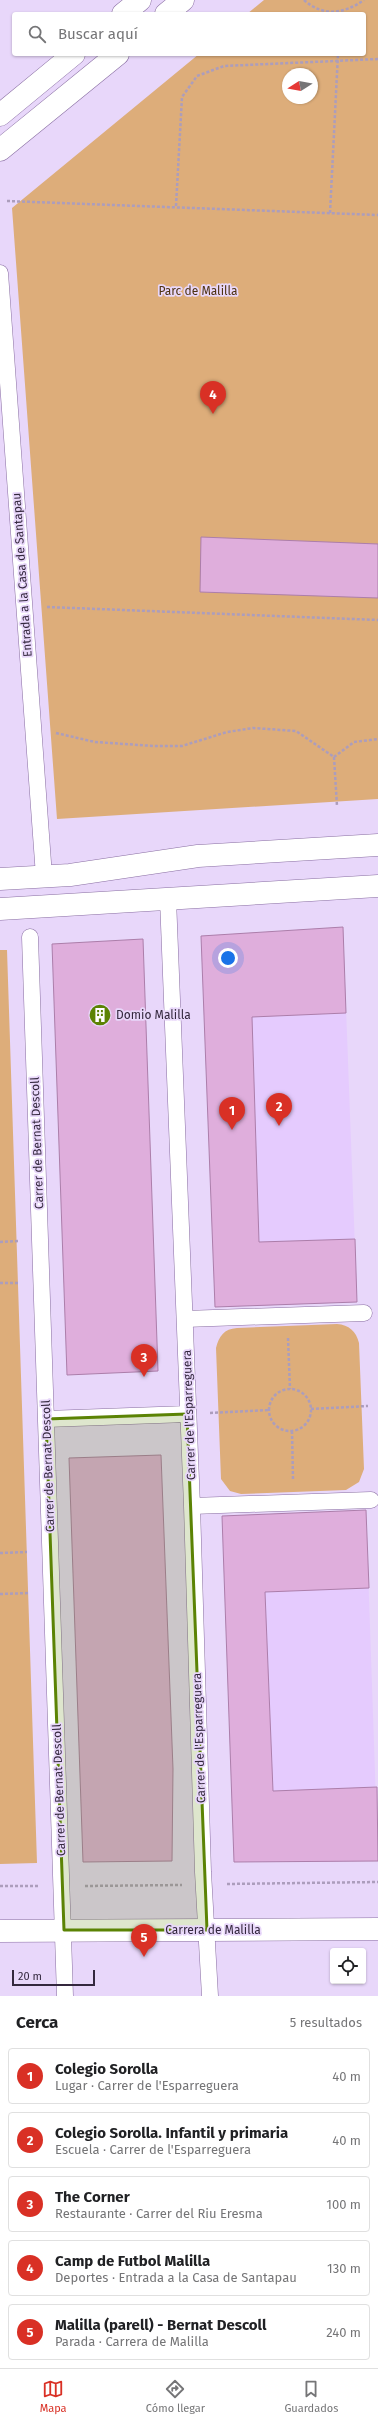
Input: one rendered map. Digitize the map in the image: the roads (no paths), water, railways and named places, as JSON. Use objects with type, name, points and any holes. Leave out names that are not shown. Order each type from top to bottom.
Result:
[{"type":"street","points":[[125,12],[140,0]]},
{"type":"street","points":[[168,12],[183,0]]},
{"type":"street","points":[[0,115],[72,56]]},
{"type":"street","points":[[0,150],[116,56]]},
{"type":"street","name":"Entrada a la Casa de Santapau","points":[[0,273],[44,876]]},
{"type":"street","points":[[0,879],[99,871],[198,856],[378,845]]},
{"type":"street","points":[[0,909],[378,886]]},
{"type":"street","name":"Carrer de l'Esparreguera","points":[[168,899],[186,1319],[187,1414],[192,1506],[203,1872],[210,1996]]},
{"type":"street","name":"Carrer de Bernat Descoll","points":[[30,937],[65,1996]]},
{"type":"street","points":[[186,1319],[364,1313]]},
{"type":"street","points":[[46,1419],[187,1414]]},
{"type":"street","points":[[192,1506],[372,1500]]},
{"type":"street","name":"Carrera de Malilla","points":[[0,1931],[378,1929]]},
{"type":"place","name":"Camp de Futbol Malilla","points":[[213,414]]},
{"type":"place","name":"Domio Malilla","points":[[100,1015]]},
{"type":"place","name":"Colegio Sorolla. Infantil y primaria","points":[[279,1126]]},
{"type":"place","name":"Colegio Sorolla","points":[[232,1130]]},
{"type":"place","name":"The Corner","points":[[144,1377]]},
{"type":"place","name":"Malilla (parell) - Bernat Descoll","points":[[144,1957]]},
{"type":"park label","name":"Parc de Malilla","points":[[198,291]]}]
